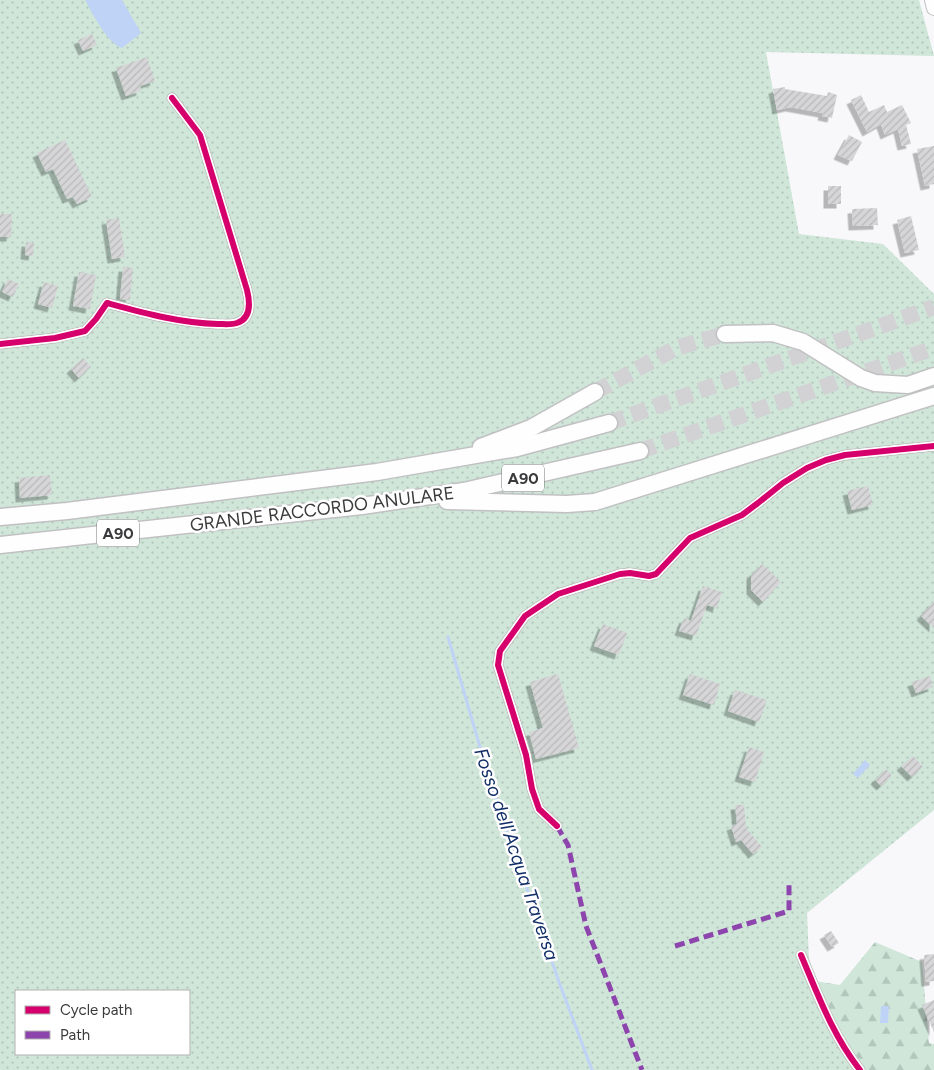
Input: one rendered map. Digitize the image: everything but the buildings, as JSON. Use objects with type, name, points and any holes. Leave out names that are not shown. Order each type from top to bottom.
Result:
[{"type":"highway","points":[[725,334],[773,333],[802,342],[861,378],[875,383],[908,385],[934,376]]},
{"type":"highway","points":[[452,459],[530,428],[595,392]]},
{"type":"highway","points":[[405,500],[567,504],[596,502],[934,396]]},
{"type":"highway","name":"GRANDE RACCORDO ANULARE","points":[[0,517],[229,492],[377,472],[517,448],[609,423]]},
{"type":"highway","name":"GRANDE RACCORDO ANULARE","points":[[0,545],[405,500],[464,491],[640,450]]},
{"type":"main road","points":[[932,0],[934,8]]},
{"type":"street","points":[[0,344],[55,338],[85,331],[107,303],[162,318],[205,323],[238,323],[245,317],[249,311],[250,302],[243,272],[200,135],[172,98]]},
{"type":"street","points":[[556,826],[539,809],[532,789],[526,755],[498,665],[500,651],[525,616],[558,594],[607,577],[626,573],[649,576],[656,574],[690,538],[745,513],[793,475],[815,464],[845,456],[934,446]]},
{"type":"street","points":[[801,955],[832,1026],[845,1050],[860,1070]]},
{"type":"green space","points":[[0,0],[919,0],[934,56],[766,52],[799,234],[883,244],[934,294],[934,810],[807,913],[809,959],[852,1070],[0,1070]]},
{"type":"green space","points":[[875,942],[922,962],[929,1043],[934,1044],[934,1070],[714,1070],[815,981],[840,985]]},
{"type":"water","points":[[85,0],[122,0],[141,33],[122,48],[116,45],[101,27]]},
{"type":"water","points":[[865,760],[870,765],[858,778],[853,774]]},
{"type":"water","points":[[881,1006],[889,1006],[888,1023],[880,1023]]},
{"type":"waterway","name":"Fosso dell'Acqua Traversa","points":[[448,637],[489,778],[559,982],[592,1070]]},
{"type":"tunnel","points":[[609,423],[934,307]]},
{"type":"tunnel","points":[[595,392],[676,348],[725,334]]},
{"type":"tunnel","points":[[640,451],[934,348]]},
{"type":"marked path","points":[[557,826],[568,845],[586,926],[642,1070]]},
{"type":"marked path","points":[[675,946],[789,911],[789,884]]},
{"type":"cycle path","points":[[0,344],[55,338],[85,331],[107,303],[190,322],[232,324],[242,321],[248,314],[249,300],[247,290],[200,135],[172,98]]},
{"type":"cycle path","points":[[557,826],[539,809],[532,789],[526,755],[498,665],[500,651],[525,616],[558,594],[620,574],[630,573],[649,576],[656,574],[690,538],[742,515],[783,483],[807,468],[826,460],[845,455],[934,446]]},
{"type":"cycle path","points":[[801,955],[834,1029],[860,1070]]}]
